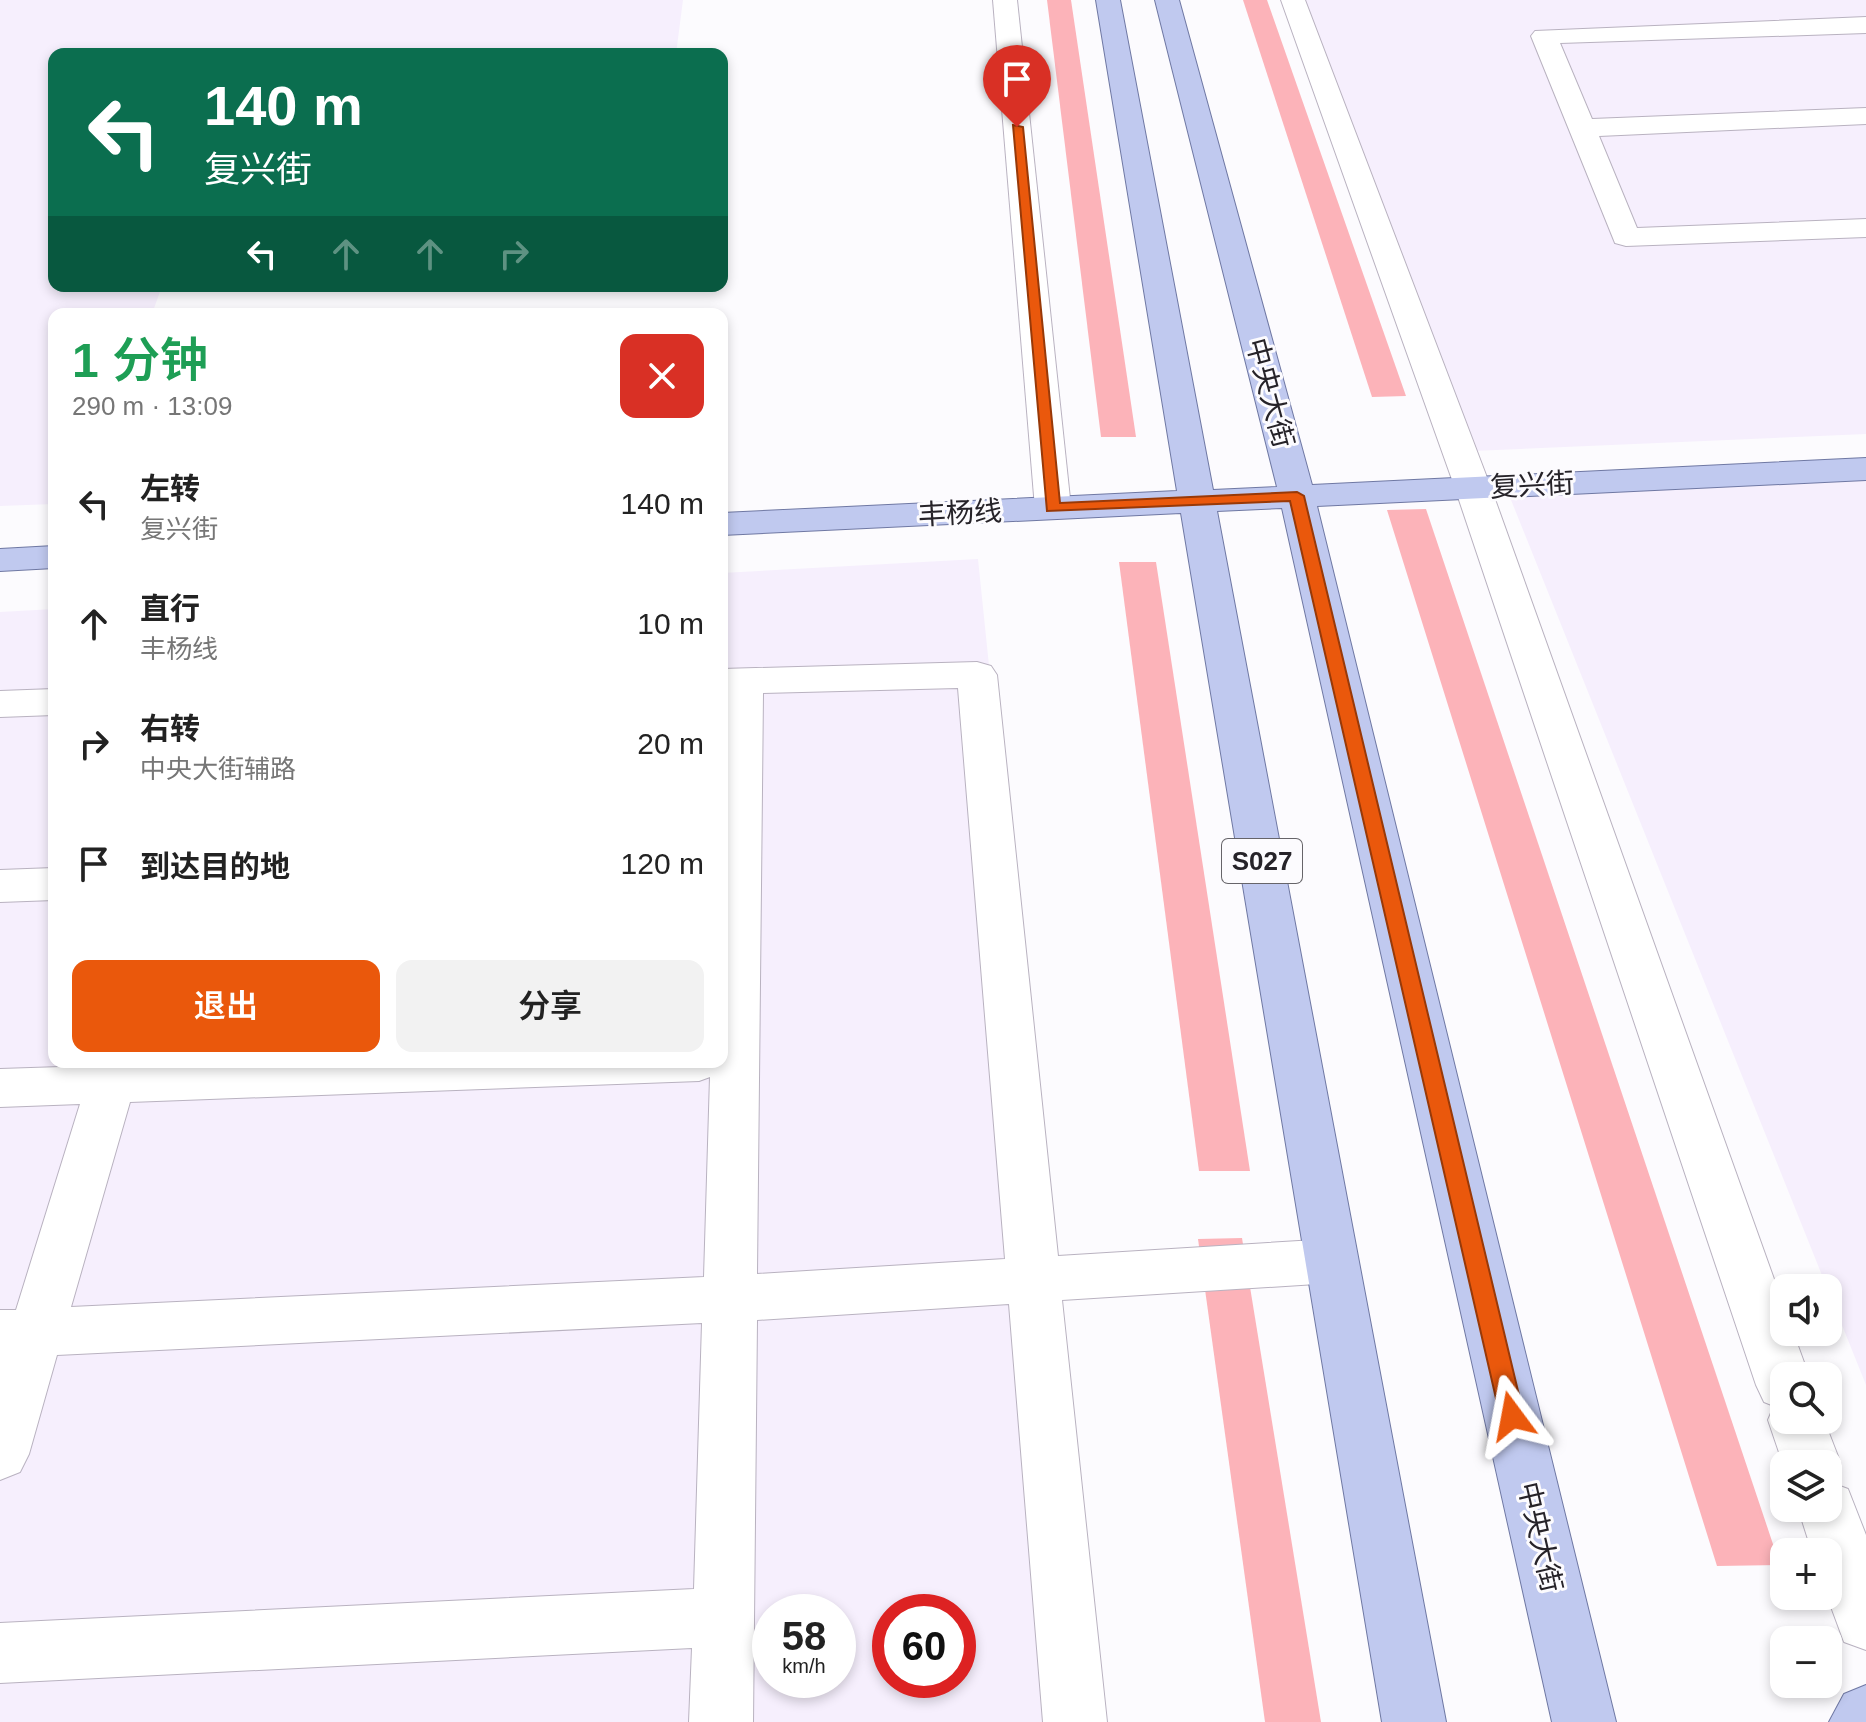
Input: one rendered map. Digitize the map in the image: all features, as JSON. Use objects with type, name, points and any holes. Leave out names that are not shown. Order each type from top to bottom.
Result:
[{"type":"main road","name":"S027","points":[[1108,0],[1414,1722]]},
{"type":"main road","name":"中央大街","points":[[1167,0],[1297,496],[1584,1722]]},
{"type":"main road","name":"复兴街","points":[[1198,501],[1866,469]]},
{"type":"main road","name":"丰杨线","points":[[728,524],[1198,501]]},
{"type":"main road","points":[[0,560],[48,557]]},
{"type":"main road","points":[[1861,1722],[1866,1716]]},
{"type":"street","points":[[1005,0],[1053,508]]},
{"type":"street","points":[[1293,0],[1473,488],[1776,1362]]},
{"type":"street","points":[[1866,25],[1544,36],[1626,237],[1866,228]]},
{"type":"street","points":[[1582,128],[1866,116]]},
{"type":"street","points":[[728,912],[733,682],[977,675],[1075,1722]]},
{"type":"street","points":[[0,704],[48,702]]},
{"type":"street","points":[[0,886],[48,884]]},
{"type":"street","points":[[0,1088],[114,1073],[366,1068]]},
{"type":"street","points":[[719,1068],[730,1299],[721,1722]]},
{"type":"street","points":[[0,1454],[18,1333],[114,1073]]},
{"type":"street","points":[[18,1333],[730,1299],[1332,1261]]},
{"type":"street","points":[[1832,1522],[1866,1621]]},
{"type":"street","points":[[0,1653],[724,1617]]},
{"type":"shaded area","points":[[0,0],[683,0],[677,48],[48,48],[48,292],[160,292],[154,308],[48,308],[48,504],[0,506]]},
{"type":"shaded area","points":[[1047,0],[1071,0],[1136,437],[1101,437]]},
{"type":"shaded area","points":[[1243,0],[1267,0],[1406,396],[1372,397]]},
{"type":"shaded area","points":[[1304,0],[1866,0],[1866,434],[1473,451]]},
{"type":"shaded area","points":[[1866,462],[1866,1385],[1842,1325],[1842,1274],[1821,1274],[1503,480]]},
{"type":"shaded area","points":[[1426,509],[1771,1538],[1770,1565],[1717,1566],[1387,510]]},
{"type":"shaded area","points":[[978,559],[1098,1722],[0,1722],[0,612],[48,609],[48,1068],[728,1068],[728,573]]},
{"type":"shaded area","points":[[1119,562],[1156,562],[1250,1171],[1199,1171]]},
{"type":"shaded area","points":[[1242,1238],[1321,1722],[1265,1722],[1198,1239]]},
{"type":"route","points":[[1017,127],[1053,508],[1297,496],[1512,1416]]}]
